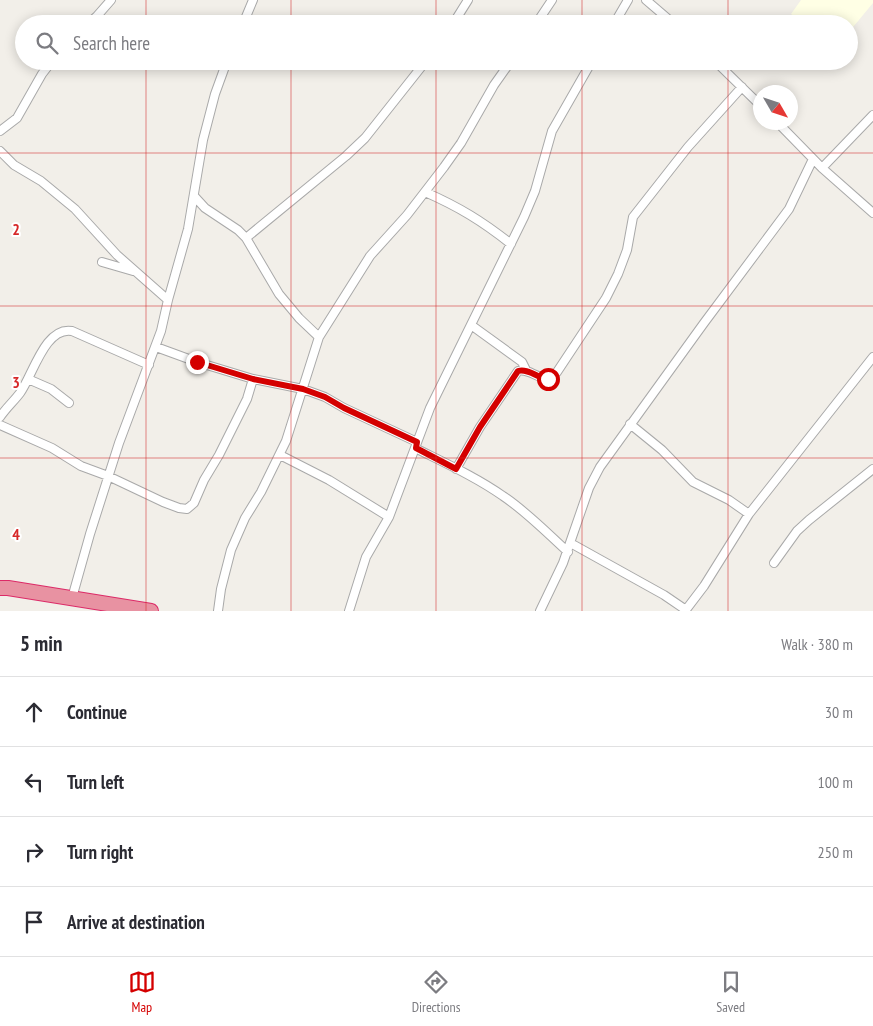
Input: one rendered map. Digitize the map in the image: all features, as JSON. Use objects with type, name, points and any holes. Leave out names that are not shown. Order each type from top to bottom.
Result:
[{"type":"highway","points":[[0,588],[151,611]]},
{"type":"street","points":[[99,15],[111,0]]},
{"type":"street","points":[[247,15],[253,0]]},
{"type":"street","points":[[459,15],[468,0]]},
{"type":"street","points":[[542,15],[552,0]]},
{"type":"street","points":[[619,15],[628,0]]},
{"type":"street","points":[[646,0],[664,15]]},
{"type":"street","points":[[0,131],[17,118],[45,70]]},
{"type":"street","points":[[72,598],[119,443],[156,348],[188,229],[203,140],[224,70]]},
{"type":"street","points":[[246,238],[346,156],[365,138],[418,70]]},
{"type":"street","points":[[218,611],[221,589],[231,550],[245,518],[280,455],[319,337],[370,256],[425,192],[461,143],[505,70]]},
{"type":"street","points":[[349,611],[366,557],[389,517],[430,408],[535,191],[552,131],[587,70]]},
{"type":"street","points":[[724,70],[753,98]]},
{"type":"street","points":[[456,469],[480,427],[518,371],[524,370],[548,379],[557,372],[606,298],[624,258],[630,228],[636,212],[703,129],[742,87]]},
{"type":"street","points":[[822,168],[873,115]]},
{"type":"street","points":[[786,130],[822,168],[873,213]]},
{"type":"street","points":[[0,151],[14,165],[41,181],[75,209],[117,255],[168,300]]},
{"type":"street","points":[[540,611],[568,552],[589,488],[600,467],[790,209],[813,159]]},
{"type":"street","points":[[425,192],[457,206],[511,244]]},
{"type":"street","points":[[194,196],[205,208],[238,230],[246,238],[279,294],[299,318],[319,337]]},
{"type":"street","points":[[102,262],[135,272]]},
{"type":"street","points":[[471,325],[522,362],[526,370],[524,370]]},
{"type":"street","points":[[0,417],[21,392],[52,337],[66,329],[149,365]]},
{"type":"street","points":[[156,348],[253,379],[303,389],[325,397],[416,445],[504,496],[568,552]]},
{"type":"street","points":[[574,545],[664,595],[686,610],[708,579],[748,514],[873,357]]},
{"type":"street","points":[[28,379],[51,389],[69,402]]},
{"type":"street","points":[[0,425],[52,448],[81,466],[108,476],[163,502],[188,509],[191,507],[236,423],[247,399],[253,379]]},
{"type":"street","points":[[630,424],[662,450],[693,482],[729,500],[748,514]]},
{"type":"street","points":[[280,455],[329,480],[389,517]]},
{"type":"street","points":[[774,563],[797,531],[873,469]]},
{"type":"shaded area","points":[[801,0],[873,0],[873,3],[858,21],[858,15],[791,14]]},
{"type":"route","points":[[197,362],[253,379],[303,389],[325,397],[344,408],[417,442],[416,448],[456,469],[480,427],[518,371],[524,370],[548,379]]}]
